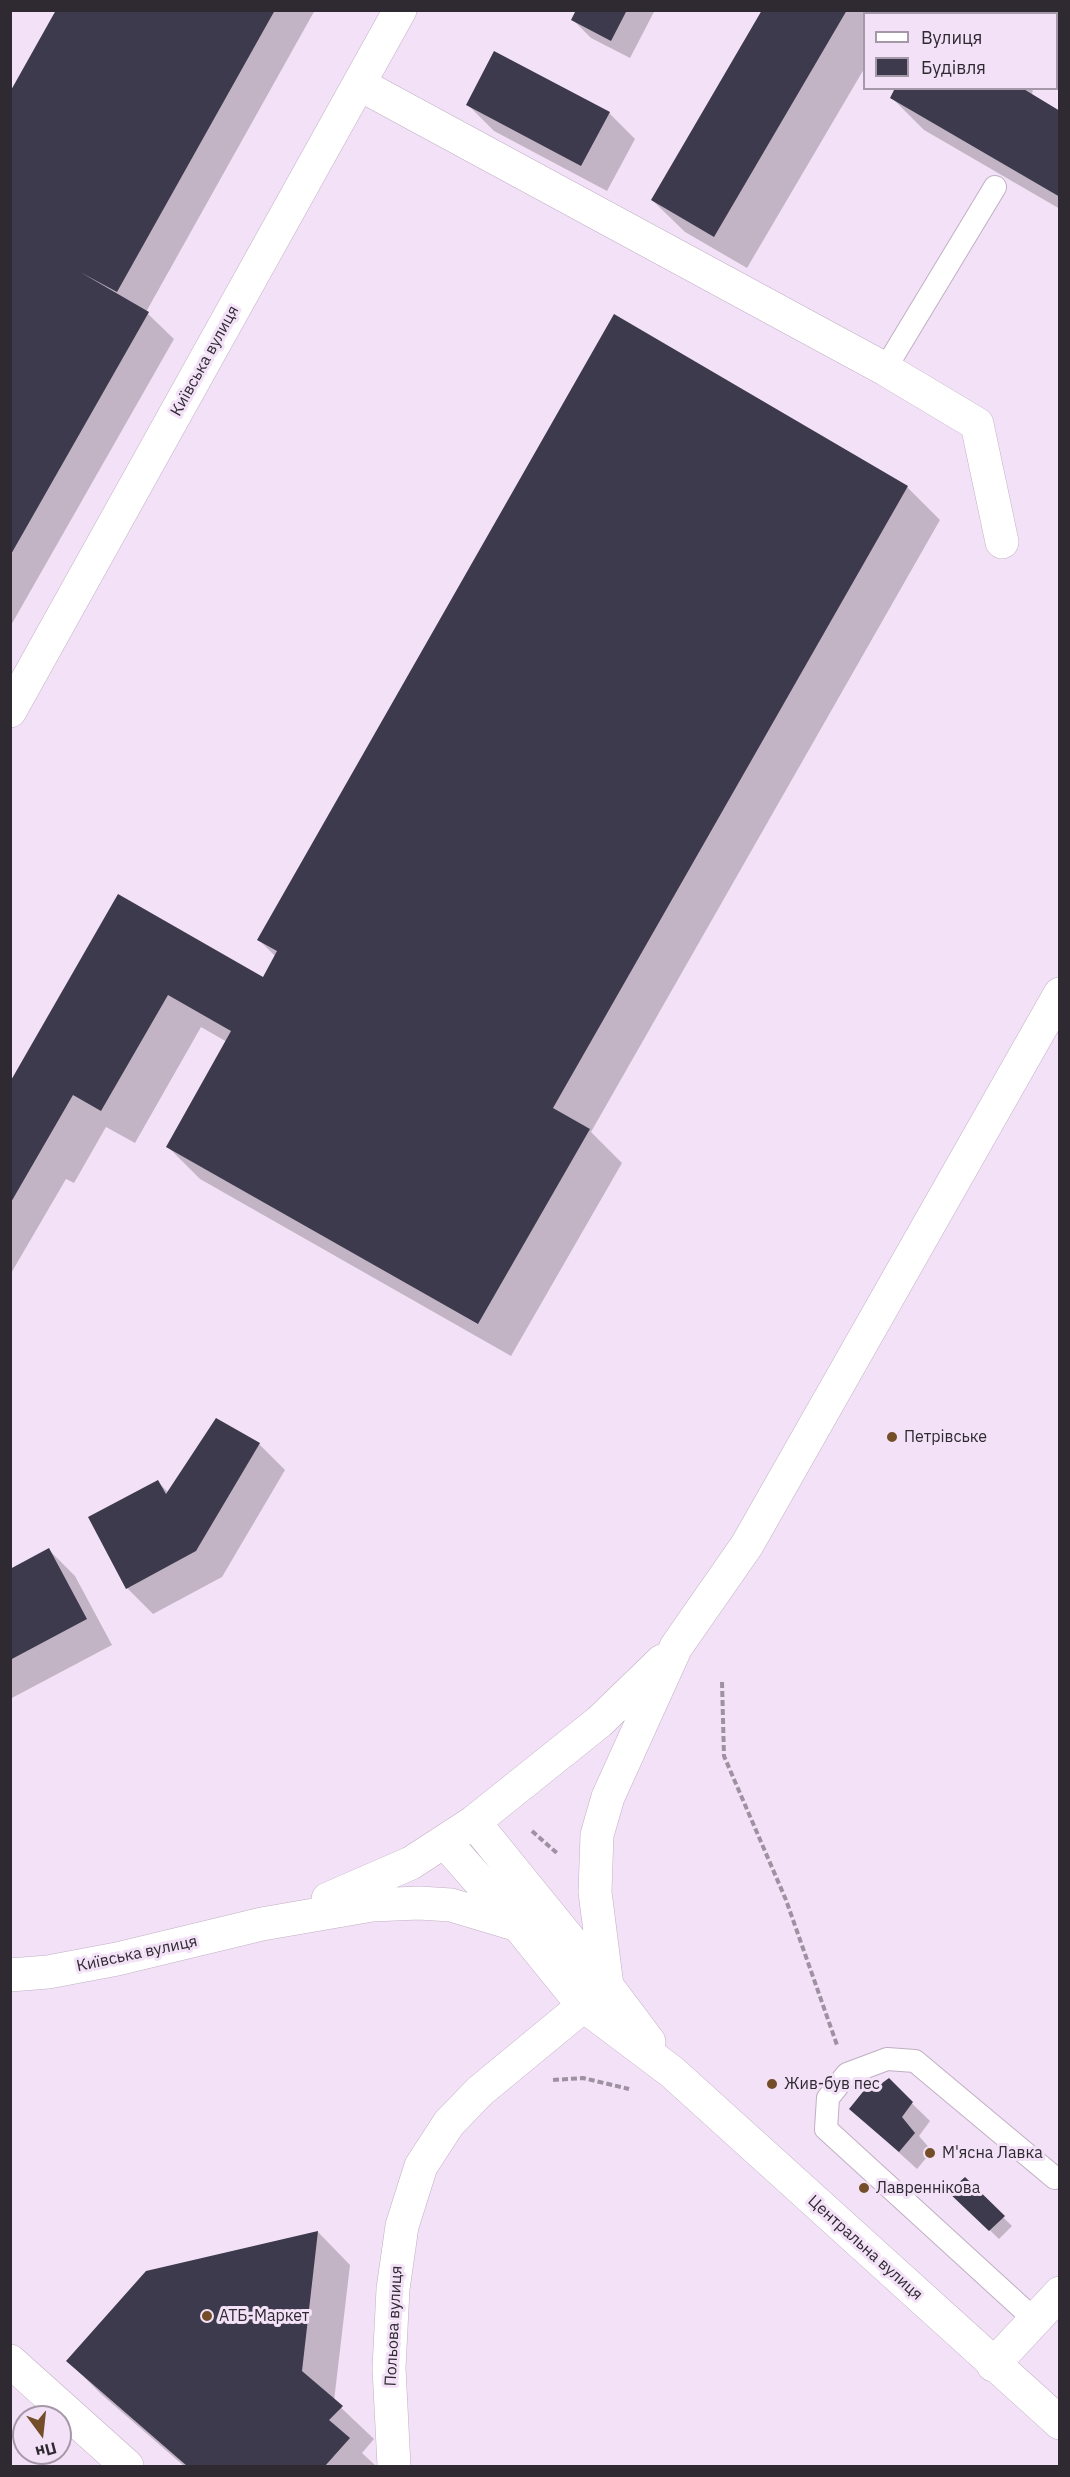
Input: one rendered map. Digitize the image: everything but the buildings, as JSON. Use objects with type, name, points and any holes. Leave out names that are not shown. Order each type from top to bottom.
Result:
[{"type":"main road","name":"Київська вулиця","points":[[10,711],[400,10]]},
{"type":"main road","points":[[359,84],[885,369],[977,424],[1002,542]]},
{"type":"main road","points":[[595,1995],[597,1835],[608,1797],[676,1647],[747,1545],[1059,994]]},
{"type":"main road","points":[[261,1924],[349,1892],[411,1863],[445,1842],[520,1788],[599,1722],[676,1647]]},
{"type":"main road","points":[[474,1822],[595,1995]]},
{"type":"main road","points":[[445,1842],[518,1925],[595,1995]]},
{"type":"main road","points":[[261,1924],[372,1905],[419,1903],[452,1905],[518,1925]]},
{"type":"main road","name":"Київська вулиця","points":[[10,1975],[48,1972],[117,1959],[261,1924]]},
{"type":"main road","name":"Центральна вулиця","points":[[595,1995],[672,2072],[1059,2423]]},
{"type":"main road","name":"Польова вулиця","points":[[394,2466],[389,2368],[393,2289],[402,2226],[421,2166],[449,2123],[480,2091],[595,1995]]},
{"type":"main road","points":[[993,2365],[1059,2293]]},
{"type":"main road","points":[[10,2361],[127,2466]]},
{"type":"lane","points":[[885,369],[995,188]]},
{"type":"lane","points":[[1035,2320],[826,2129],[828,2098],[847,2074],[887,2059],[915,2061],[1055,2178]]},
{"type":"path","points":[[722,1682],[724,1756],[786,1900],[847,2074]]},
{"type":"path","points":[[531,1830],[564,1859]]},
{"type":"path","points":[[546,2081],[583,2078],[635,2092]]},
{"type":"place","name":"Петрівське","points":[[892,1437]]},
{"type":"place","name":"Жив-був пес","points":[[772,2084]]},
{"type":"place","name":"М'ясна Лавка","points":[[930,2153]]},
{"type":"place","name":"Лавреннікова","points":[[864,2188]]},
{"type":"place","name":"АТБ-Маркет","points":[[207,2316]]}]
